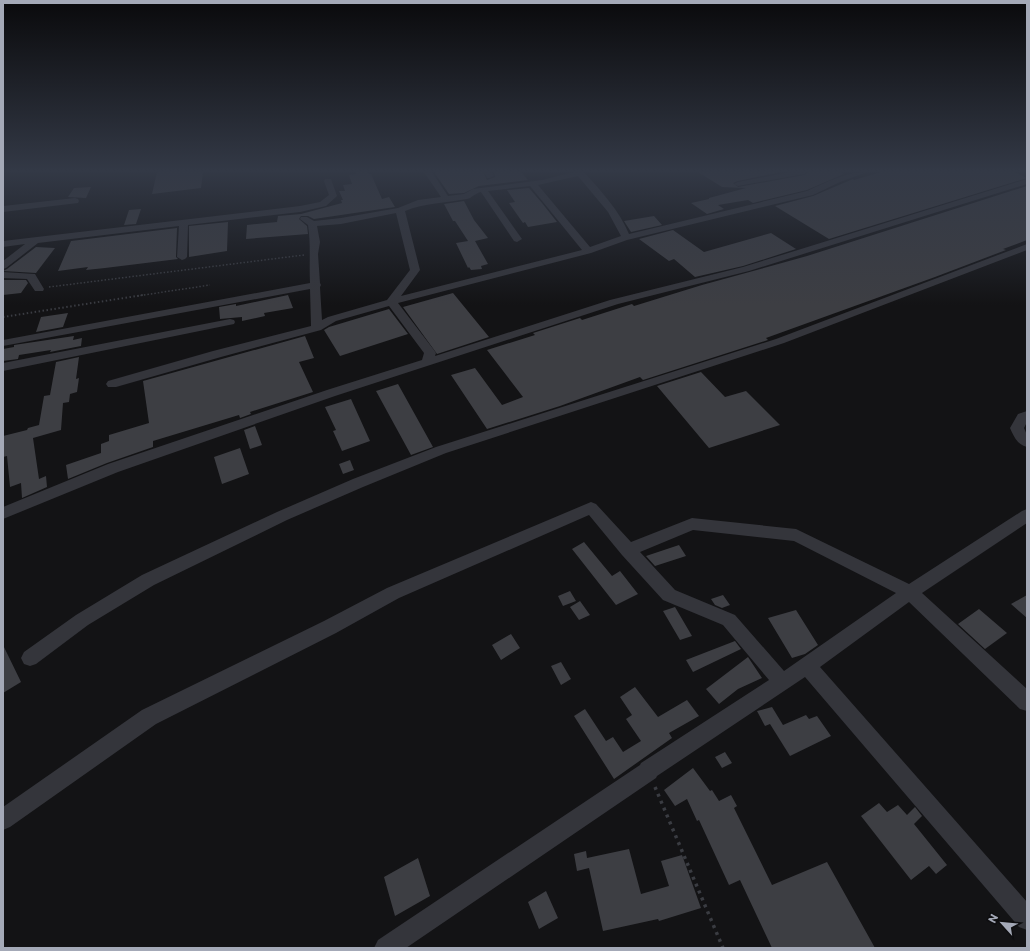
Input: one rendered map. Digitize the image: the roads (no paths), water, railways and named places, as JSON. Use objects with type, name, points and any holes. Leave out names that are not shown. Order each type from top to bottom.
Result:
[{"type":"street","points":[[3,244],[239,216]]},
{"type":"street","points":[[303,216],[304,219],[312,224],[366,216]]},
{"type":"street","points":[[391,302],[414,270],[401,216]]},
{"type":"street","points":[[501,216],[517,239]]},
{"type":"street","points":[[558,216],[588,251]]},
{"type":"street","points":[[616,216],[626,237]]},
{"type":"street","points":[[112,384],[217,354],[317,328],[332,319],[391,302],[588,251],[626,237],[636,236],[715,216]]},
{"type":"street","points":[[3,513],[113,468],[331,393],[614,302],[746,269],[914,216]]},
{"type":"street","points":[[182,257],[184,223]]},
{"type":"street","points":[[312,224],[315,242],[313,254],[316,285],[317,328]]},
{"type":"street","points":[[3,266],[36,240]]},
{"type":"street","points":[[30,658],[82,620],[148,580],[282,516],[358,483],[441,450],[780,341],[1027,247]]},
{"type":"street","points":[[3,275],[31,276],[33,282],[39,289]]},
{"type":"street","points":[[3,343],[316,285]]},
{"type":"street","points":[[391,302],[430,353],[427,363]]},
{"type":"street","points":[[3,367],[230,322]]},
{"type":"street","points":[[1027,415],[1023,417],[1017,428],[1021,437],[1027,442]]},
{"type":"street","points":[[3,820],[149,717],[330,627],[393,593],[591,508],[669,596],[729,620],[782,682]]},
{"type":"street","points":[[386,948],[649,771],[648,770],[807,666],[910,592],[1027,515]]},
{"type":"street","points":[[627,550],[692,524],[796,535],[910,592],[1027,702]]},
{"type":"street","points":[[807,666],[1027,919]]}]
